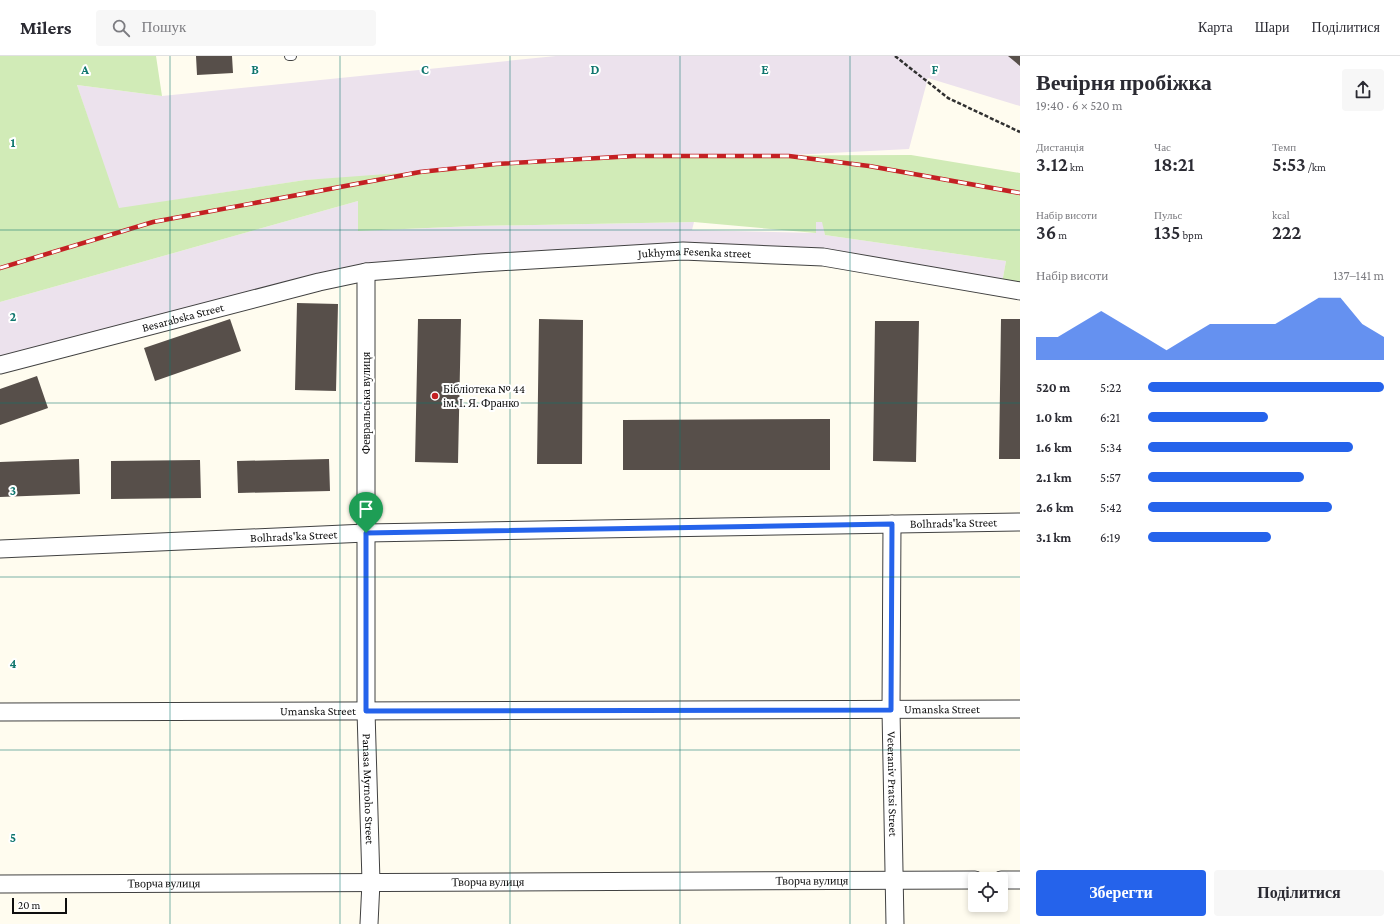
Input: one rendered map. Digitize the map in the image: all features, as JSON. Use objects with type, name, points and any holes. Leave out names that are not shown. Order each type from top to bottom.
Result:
[{"type":"street","name":"Jukhyma Fesenka street","points":[[366,272],[481,263],[683,251],[823,257],[1020,291]]},
{"type":"street","name":"Besarabska Street","points":[[0,365],[312,284],[366,272]]},
{"type":"street","name":"Февральська вулиця","points":[[366,272],[366,533]]},
{"type":"street","name":"Bolhrads'ka Street","points":[[0,549],[366,533],[1020,522]]},
{"type":"street","name":"Veteraniv Pratsi Street","points":[[892,524],[891,710],[895,924]]},
{"type":"street","name":"Panasa Myrnoho Street","points":[[366,533],[366,711],[371,882],[369,924]]},
{"type":"street","name":"Umanska Street","points":[[0,712],[1020,709]]},
{"type":"street","name":"Творча вулиця","points":[[0,884],[968,880]]},
{"type":"street","points":[[1008,880],[1020,880]]},
{"type":"path","points":[[895,56],[948,98],[1020,132]]},
{"type":"shaded area","points":[[556,56],[1020,56],[1020,106],[928,78],[909,149],[305,180],[118,209],[77,85],[162,96]]},
{"type":"shaded area","points":[[358,201],[359,231],[474,226],[694,222],[692,230],[816,233],[816,222],[823,222],[825,235],[1006,261],[1002,283],[855,253],[684,244],[354,265],[0,360],[0,302]]},
{"type":"green space","points":[[0,56],[156,56],[162,96],[77,85],[119,208],[305,180],[634,156],[911,155],[1020,173],[1020,288],[1002,283],[1006,261],[825,235],[822,222],[816,222],[816,233],[694,222],[474,226],[358,231],[358,201],[0,302]]},
{"type":"building","points":[[196,56],[232,56],[233,73],[197,75]]},
{"type":"building","points":[[1008,56],[1020,56],[1020,66]]},
{"type":"building","points":[[297,303],[338,304],[336,391],[295,390]]},
{"type":"building","points":[[230,319],[241,351],[155,381],[144,348]]},
{"type":"building","points":[[418,319],[461,319],[458,463],[415,462]]},
{"type":"building","points":[[539,319],[583,320],[582,464],[537,464]]},
{"type":"building","points":[[1001,319],[1020,319],[1020,459],[999,459]]},
{"type":"building","points":[[875,321],[919,321],[916,462],[873,461]]},
{"type":"building","points":[[37,376],[48,408],[0,425],[0,389]]},
{"type":"building","points":[[830,419],[830,470],[623,470],[623,420]]},
{"type":"building","points":[[79,459],[80,494],[0,497],[0,462]]},
{"type":"building","points":[[329,459],[330,491],[238,493],[237,461]]},
{"type":"building","points":[[200,460],[201,498],[111,499],[111,461]]},
{"type":"railway","points":[[0,268],[153,222],[420,172],[496,164],[634,156],[789,156],[869,166],[1020,193]]},
{"type":"place","name":"Бібліотека № 44 ім. І. Я. Франко","points":[[435,396]]},
{"type":"route","points":[[892,524],[891,710],[366,711],[366,533],[892,524]]}]
